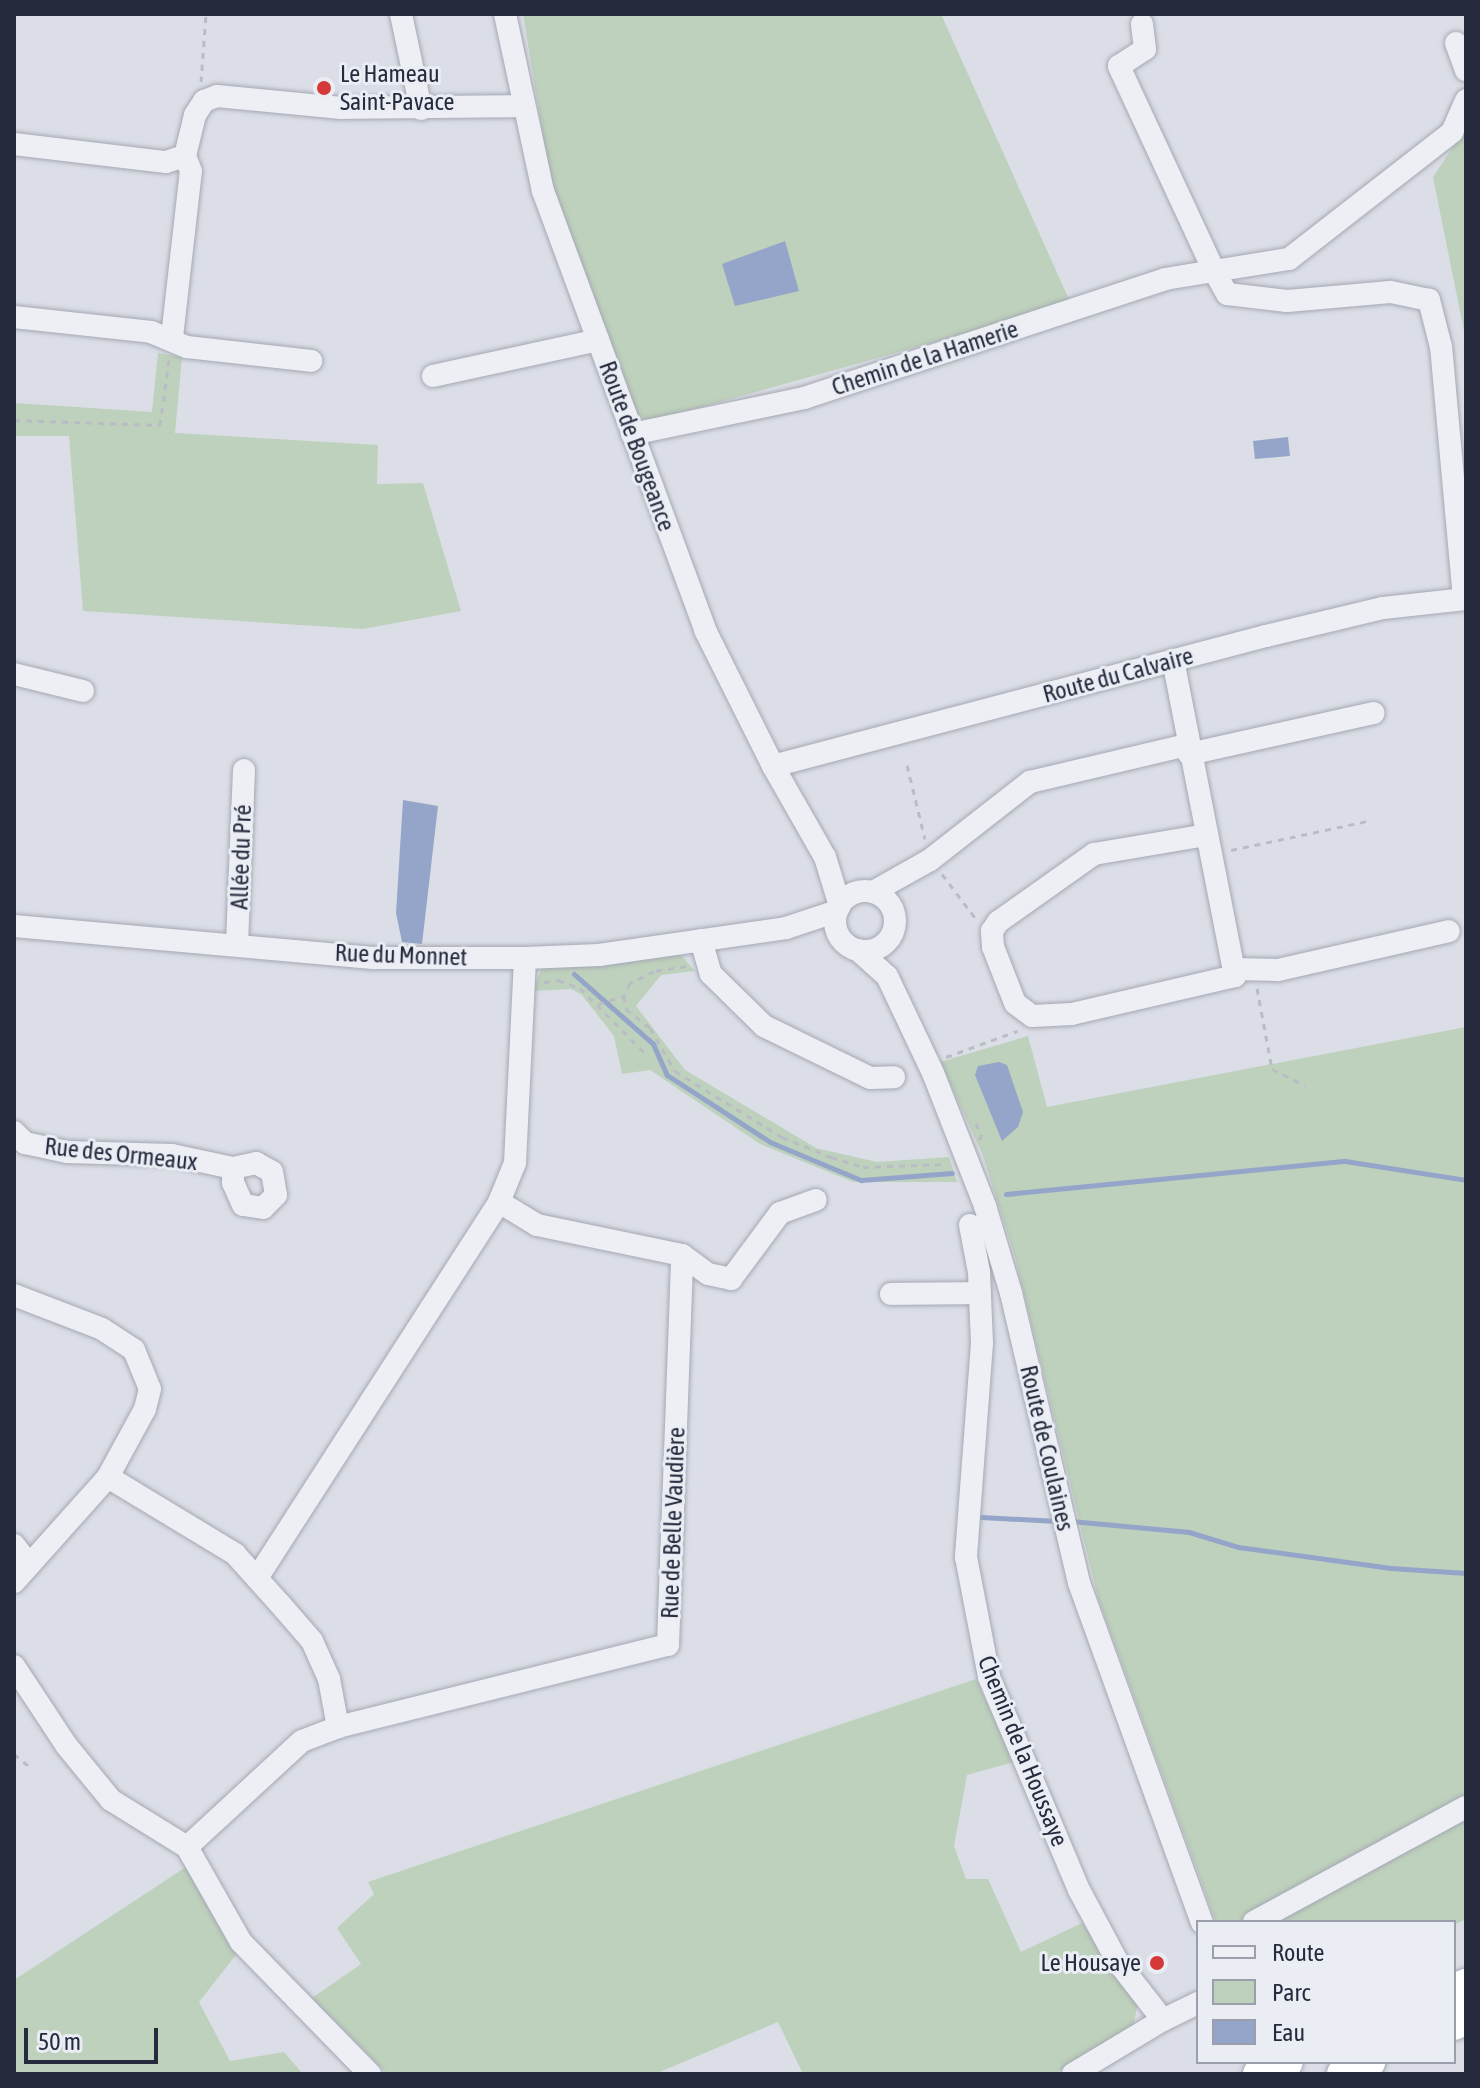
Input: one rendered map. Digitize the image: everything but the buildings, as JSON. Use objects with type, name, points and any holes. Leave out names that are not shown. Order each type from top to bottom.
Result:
[{"type":"highway","points":[[1258,2074],[1282,2064]]},
{"type":"highway","points":[[1343,2074],[1365,2064]]},
{"type":"street","points":[[401,14],[421,109]]},
{"type":"street","name":"Route de Bougeance","points":[[505,14],[543,191],[705,630],[773,766],[825,857],[838,908]]},
{"type":"street","points":[[1142,24],[1145,49],[1119,66],[1227,294],[1287,301],[1390,292],[1429,300],[1441,347],[1465,599]]},
{"type":"street","points":[[1456,43],[1466,70]]},
{"type":"street","points":[[172,337],[191,171],[185,156],[195,115],[204,101],[217,96],[341,108],[524,106]]},
{"type":"street","name":"Chemin de la Hamerie","points":[[632,434],[804,398],[1165,279],[1289,259],[1452,132],[1466,100]]},
{"type":"street","points":[[14,144],[166,162],[185,156]]},
{"type":"street","points":[[14,317],[172,337],[187,347],[311,361]]},
{"type":"street","points":[[433,376],[598,340]]},
{"type":"street","name":"Route du Calvaire","points":[[773,766],[1383,608],[1465,599]]},
{"type":"street","points":[[1173,660],[1188,750],[1209,844],[1235,969],[1229,980],[1072,1014],[1032,1016],[1015,1003],[993,947],[992,931],[998,922],[1094,854],[1209,844]]},
{"type":"street","points":[[14,674],[83,691]]},
{"type":"street","points":[[918,869],[892,906],[895,925],[888,939],[877,948],[850,944],[838,908],[918,869],[1030,782],[1374,713]]},
{"type":"street","name":"Allée du Pré","points":[[237,944],[244,770]]},
{"type":"street","name":"Route de Bougeance","points":[[825,857],[868,892]]},
{"type":"street","points":[[868,892],[892,906]]},
{"type":"street","name":"Rue du Monnet","points":[[14,926],[376,958],[525,958],[599,955],[786,928],[838,908]]},
{"type":"street","name":"Rue du Monnet","points":[[786,928],[850,944]]},
{"type":"street","points":[[1235,969],[1259,972],[1449,931]]},
{"type":"street","name":"Route de Coulaines","points":[[887,976],[888,939]]},
{"type":"street","points":[[701,940],[711,974],[764,1026],[870,1078],[894,1077]]},
{"type":"street","name":"Route de Coulaines","points":[[850,944],[887,976],[933,1073],[985,1206],[1011,1293],[1079,1583],[1201,1920]]},
{"type":"street","points":[[257,1578],[499,1202],[515,1163],[525,958]]},
{"type":"street","name":"Rue des Ormeaux","points":[[14,1132],[25,1143],[67,1152],[172,1155],[233,1168]]},
{"type":"street","points":[[499,1202],[537,1225],[682,1255],[708,1274],[731,1279],[780,1213],[816,1200]]},
{"type":"street","name":"Chemin de la Houssaye","points":[[970,1225],[980,1293],[982,1343],[966,1557],[975,1621],[989,1677],[1079,1890],[1117,1961],[1163,2020]]},
{"type":"street","name":"Rue de Belle Vaudière","points":[[187,1847],[302,1741],[338,1727],[668,1645],[682,1255]]},
{"type":"street","points":[[891,1294],[980,1293]]},
{"type":"street","points":[[14,1295],[102,1329],[134,1350],[145,1369],[150,1389],[145,1409],[108,1477],[54,1543],[29,1564],[14,1582]]},
{"type":"street","points":[[108,1477],[235,1554],[312,1641],[329,1679],[338,1727]]},
{"type":"street","points":[[14,1545],[29,1564]]},
{"type":"street","points":[[14,1666],[66,1745],[111,1800],[187,1847],[241,1942],[370,2074]]},
{"type":"street","points":[[1258,1920],[1466,1807]]},
{"type":"street","points":[[1073,2074],[1196,2004]]},
{"type":"path","points":[[204,101],[200,80],[206,14]]},
{"type":"path","points":[[14,420],[160,425],[172,337]]},
{"type":"path","points":[[1209,844],[1368,821]]},
{"type":"path","points":[[706,962],[654,971],[630,983],[624,996],[626,1009],[650,1028],[675,1071],[782,1137],[863,1167],[954,1163]]},
{"type":"path","points":[[1259,972],[1272,1069],[1305,1085]]},
{"type":"path","points":[[525,985],[568,982],[598,1004],[647,1055]]},
{"type":"path","points":[[598,1004],[624,996]]},
{"type":"path","points":[[946,1057],[1020,1030],[1032,1016]]},
{"type":"path","points":[[14,1754],[30,1767]]},
{"type":"green space","points":[[523,14],[941,14],[1071,304],[641,424],[552,191]]},
{"type":"green space","points":[[1466,127],[1466,336],[1465,336],[1433,177]]},
{"type":"green space","points":[[158,353],[182,357],[175,433],[378,445],[377,484],[423,483],[461,611],[363,629],[83,611],[69,436],[14,436],[14,403],[152,412]]},
{"type":"green space","points":[[665,950],[681,955],[695,971],[661,975],[636,1006],[685,1070],[816,1148],[877,1162],[949,1157],[957,1182],[853,1182],[760,1144],[650,1070],[622,1074],[614,1036],[582,995],[571,989],[533,991],[543,964]]},
{"type":"green space","points":[[1466,1027],[1466,1919],[1456,1924],[1456,1920],[1215,1920],[1098,1598],[1015,1257],[982,1153],[940,1062],[1028,1036],[1047,1107]]},
{"type":"green space","points":[[976,1679],[1014,1762],[967,1775],[954,1846],[966,1879],[988,1879],[1021,1952],[1082,1923],[1138,2001],[1133,2029],[1054,2074],[803,2074],[778,2022],[655,2074],[387,2074],[312,1998],[361,1964],[337,1928],[374,1894],[368,1882]]},
{"type":"green space","points":[[189,1865],[239,1951],[199,2002],[230,2061],[284,2052],[303,2074],[14,2074],[14,1980]]},
{"type":"water","points":[[785,241],[799,291],[735,306],[722,264]]},
{"type":"water","points":[[1288,437],[1290,456],[1255,459],[1253,441]]},
{"type":"water","points":[[403,800],[438,806],[422,944],[402,942],[396,913]]},
{"type":"water","points":[[999,1062],[1007,1065],[1023,1112],[1018,1127],[1002,1141],[975,1075],[978,1066]]},
{"type":"waterway","points":[[574,974],[653,1044],[667,1075],[770,1142],[861,1180],[952,1173]]},
{"type":"waterway","points":[[1006,1194],[1345,1161],[1466,1180]]},
{"type":"waterway","points":[[981,1517],[1057,1521]]},
{"type":"waterway","points":[[1071,1521],[1189,1532],[1238,1547],[1391,1568],[1466,1573]]},
{"type":"place","name":"Le Hameau Saint-Pavace","points":[[324,88]]},
{"type":"place","name":"Le Housaye","points":[[1157,1963]]}]
